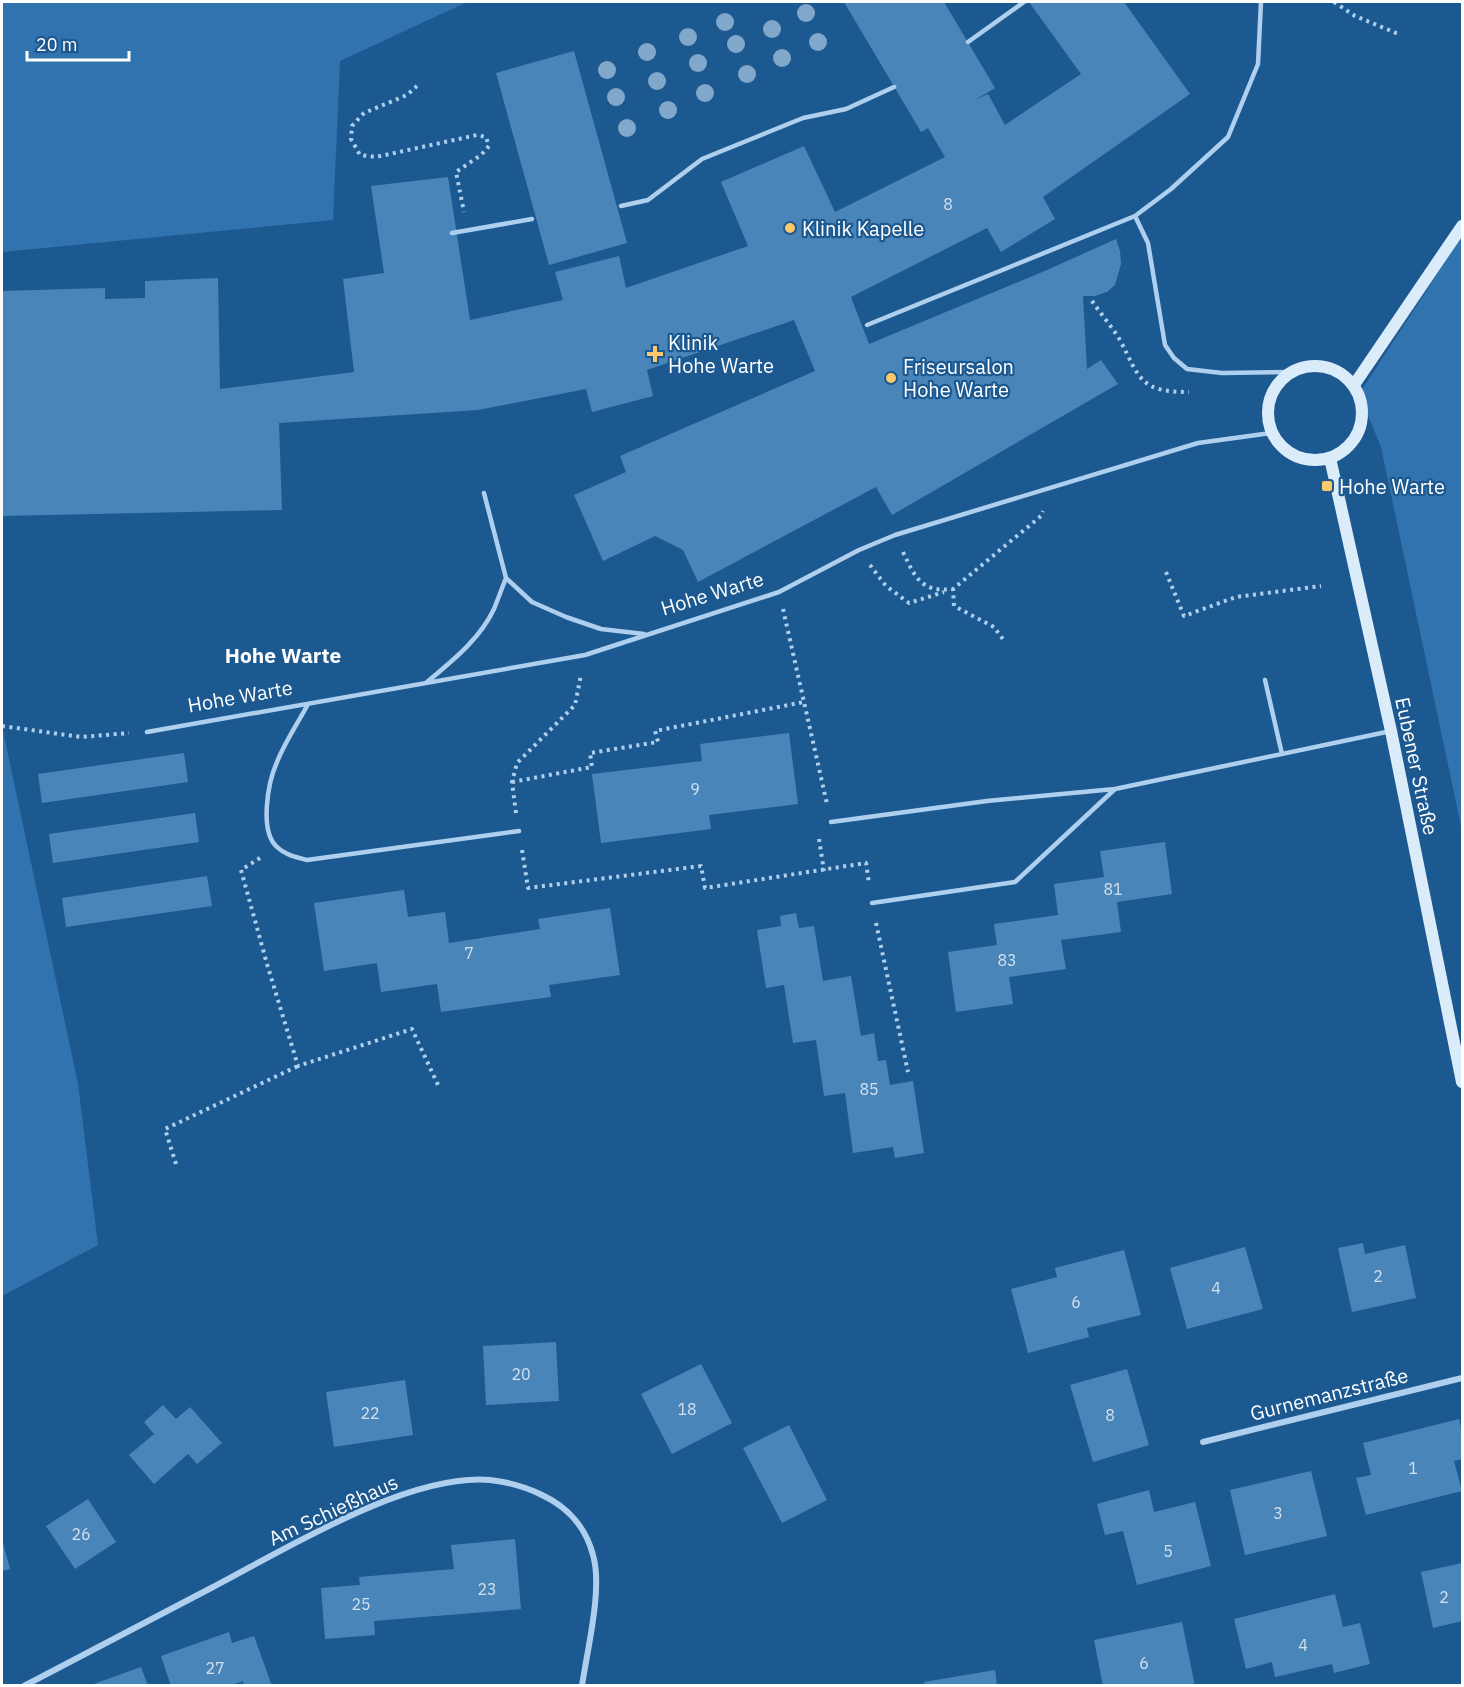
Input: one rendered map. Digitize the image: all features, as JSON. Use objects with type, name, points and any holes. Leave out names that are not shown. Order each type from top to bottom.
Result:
[{"type":"street","points":[[1354,385],[1462,226]]},
{"type":"street","points":[[1305,367],[1326,368],[1339,373],[1354,385],[1362,408],[1362,421],[1358,434],[1347,448],[1330,458],[1321,461],[1296,458],[1282,447],[1271,433],[1267,415],[1270,398],[1281,381],[1292,372],[1305,367]]},
{"type":"street","name":"Eubener Straße","points":[[1330,458],[1390,731],[1462,1082]]},
{"type":"street","name":"Gurnemanzstraße","points":[[1203,1442],[1462,1378]]},
{"type":"street","name":"Am Schießhaus","points":[[24,1686],[338,1522],[411,1491],[451,1483],[489,1480],[510,1483],[535,1491],[557,1502],[586,1535],[594,1557],[597,1581],[582,1686]]},
{"type":"lane","points":[[968,42],[1024,2]]},
{"type":"lane","points":[[867,325],[1135,216],[1171,189],[1228,137],[1258,64],[1260,2]]},
{"type":"lane","points":[[621,206],[648,200],[702,159],[803,118],[846,109],[894,87]]},
{"type":"lane","points":[[1135,216],[1148,243],[1165,345],[1174,358],[1187,369],[1222,373],[1292,372]]},
{"type":"lane","points":[[452,233],[532,219]]},
{"type":"lane","name":"Hohe Warte","points":[[147,732],[585,655],[779,592],[859,550],[895,535],[1198,443],[1271,433]]},
{"type":"lane","points":[[484,493],[506,578],[532,602],[601,629],[646,634]]},
{"type":"lane","points":[[425,684],[457,657],[476,636],[493,611],[506,578]]},
{"type":"lane","points":[[1265,680],[1282,754]]},
{"type":"lane","points":[[308,704],[276,763],[265,814],[268,832],[276,847],[289,856],[307,860],[519,831]]},
{"type":"lane","points":[[831,822],[987,801],[1115,789],[1390,731]]},
{"type":"lane","points":[[872,903],[1014,882],[1115,789]]},
{"type":"path","points":[[1334,2],[1355,16],[1401,35]]},
{"type":"path","points":[[417,86],[407,96],[364,113],[352,126],[351,139],[360,155],[376,157],[477,135],[486,137],[489,146],[481,155],[456,172],[468,230]]},
{"type":"path","points":[[1092,302],[1119,339],[1133,369],[1148,386],[1167,392],[1192,392],[1222,373]]},
{"type":"path","points":[[859,550],[886,586],[909,603],[953,589],[1041,516],[1052,487]]},
{"type":"path","points":[[895,535],[913,574],[926,587],[940,591],[953,589]]},
{"type":"path","points":[[1167,572],[1184,616],[1236,597],[1321,585]]},
{"type":"path","points":[[953,589],[954,606],[994,627],[1005,642]]},
{"type":"path","points":[[779,592],[831,822],[817,825],[824,871]]},
{"type":"path","points":[[585,655],[575,705],[517,763],[512,782],[528,888],[701,866],[705,888],[866,863],[872,903],[908,1071]]},
{"type":"path","points":[[512,782],[592,767],[590,753],[658,742],[655,731],[804,702]]},
{"type":"path","points":[[2,726],[81,737],[147,732]]},
{"type":"path","points":[[276,847],[242,870],[298,1066]]},
{"type":"path","points":[[176,1164],[165,1129],[298,1066],[412,1029],[439,1088]]},
{"type":"shaded area","points":[[2,2],[467,2],[340,61],[333,220],[2,252]]},
{"type":"shaded area","points":[[1462,236],[1462,831],[1381,447],[1359,394]]},
{"type":"shaded area","points":[[2,726],[78,1084],[98,1245],[2,1296]]},
{"type":"building","points":[[844,2],[944,2],[995,88],[975,100],[988,94],[1005,125],[1081,74],[1029,2],[1124,2],[1190,94],[1043,197],[1055,219],[1001,252],[987,228],[851,297],[869,344],[1116,239],[1121,264],[1115,285],[1107,292],[1095,296],[1083,296],[1087,369],[1101,360],[1118,384],[892,515],[876,487],[698,582],[683,550],[655,536],[603,561],[574,495],[626,472],[620,456],[815,371],[794,320],[647,370],[653,396],[592,412],[586,389],[478,410],[279,423],[282,510],[2,516],[2,291],[105,288],[105,299],[145,298],[145,281],[218,278],[220,389],[354,372],[343,279],[384,273],[371,186],[448,177],[470,320],[563,300],[555,272],[619,256],[626,288],[748,246],[721,182],[804,146],[835,212],[945,157],[928,128],[921,132]]},
{"type":"building","points":[[574,51],[627,243],[549,265],[496,73]]},
{"type":"building","points":[[789,733],[798,804],[709,815],[711,829],[601,843],[592,774],[702,761],[700,744]]},
{"type":"building","points":[[184,753],[188,782],[42,803],[38,774]]},
{"type":"building","points":[[195,813],[199,842],[53,863],[49,834]]},
{"type":"building","points":[[1165,842],[1172,894],[1117,902],[1121,932],[1061,940],[1066,969],[1009,977],[1013,1004],[956,1012],[948,952],[997,945],[994,924],[1058,915],[1054,884],[1104,877],[1100,851]]},
{"type":"building","points":[[207,876],[212,906],[66,927],[62,898]]},
{"type":"building","points":[[404,890],[408,917],[445,912],[449,943],[540,929],[538,919],[610,908],[620,975],[549,985],[551,997],[441,1012],[437,984],[381,992],[377,963],[324,971],[314,903]]},
{"type":"building","points":[[796,913],[799,928],[814,926],[823,981],[851,976],[861,1036],[874,1033],[878,1061],[886,1060],[890,1085],[913,1081],[924,1153],[895,1158],[893,1147],[853,1153],[845,1093],[824,1096],[816,1040],[793,1043],[784,985],[766,988],[757,930],[781,926],[780,916]]},
{"type":"building","points":[[1363,1243],[1365,1254],[1405,1245],[1416,1298],[1352,1312],[1338,1248]]},
{"type":"building","points":[[1245,1247],[1263,1309],[1187,1329],[1170,1268]]},
{"type":"building","points":[[1124,1250],[1141,1315],[1087,1328],[1089,1337],[1028,1353],[1011,1289],[1057,1277],[1055,1268]]},
{"type":"building","points":[[556,1342],[559,1401],[486,1405],[483,1346]]},
{"type":"building","points":[[701,1364],[732,1423],[672,1454],[641,1394]]},
{"type":"building","points":[[1127,1369],[1149,1445],[1093,1462],[1070,1385]]},
{"type":"building","points":[[405,1380],[413,1435],[334,1447],[326,1392]]},
{"type":"building","points":[[163,1405],[176,1419],[190,1407],[222,1443],[197,1464],[188,1454],[154,1484],[129,1455],[154,1434],[144,1422]]},
{"type":"building","points":[[1459,1419],[1462,1433],[1462,1459],[1454,1461],[1462,1491],[1366,1515],[1356,1478],[1371,1475],[1363,1443]]},
{"type":"building","points":[[789,1425],[827,1500],[782,1523],[743,1448]]},
{"type":"building","points":[[1311,1471],[1327,1536],[1245,1555],[1230,1490]]},
{"type":"building","points":[[1149,1490],[1154,1512],[1195,1502],[1211,1566],[1137,1585],[1123,1531],[1105,1535],[1097,1504]]},
{"type":"building","points":[[88,1499],[116,1542],[75,1569],[46,1526]]},
{"type":"building","points":[[515,1539],[521,1609],[374,1621],[375,1635],[325,1639],[321,1588],[360,1585],[359,1577],[454,1569],[451,1545]]},
{"type":"building","points":[[2,1540],[10,1569],[2,1571]]},
{"type":"building","points":[[1462,1563],[1462,1621],[1433,1628],[1421,1572]]},
{"type":"building","points":[[1335,1594],[1343,1627],[1360,1623],[1370,1664],[1334,1673],[1332,1664],[1275,1677],[1272,1662],[1246,1669],[1234,1619]]},
{"type":"building","points":[[1182,1622],[1195,1686],[1103,1686],[1094,1640]]},
{"type":"building","points":[[229,1632],[232,1643],[254,1636],[272,1686],[244,1686],[243,1681],[229,1686],[171,1686],[161,1656]]},
{"type":"building","points":[[141,1667],[148,1686],[91,1685]]},
{"type":"building","points":[[995,1670],[997,1686],[925,1686],[924,1682]]},
{"type":"place","name":"Klinik Kapelle","points":[[790,228]]},
{"type":"place","name":"Klinik Hohe Warte","points":[[655,354]]},
{"type":"place","name":"Friseursalon Hohe Warte","points":[[891,378]]},
{"type":"place","name":"Hohe Warte","points":[[1327,486]]},
{"type":"district","name":"Hohe Warte","points":[[283,655]]}]
